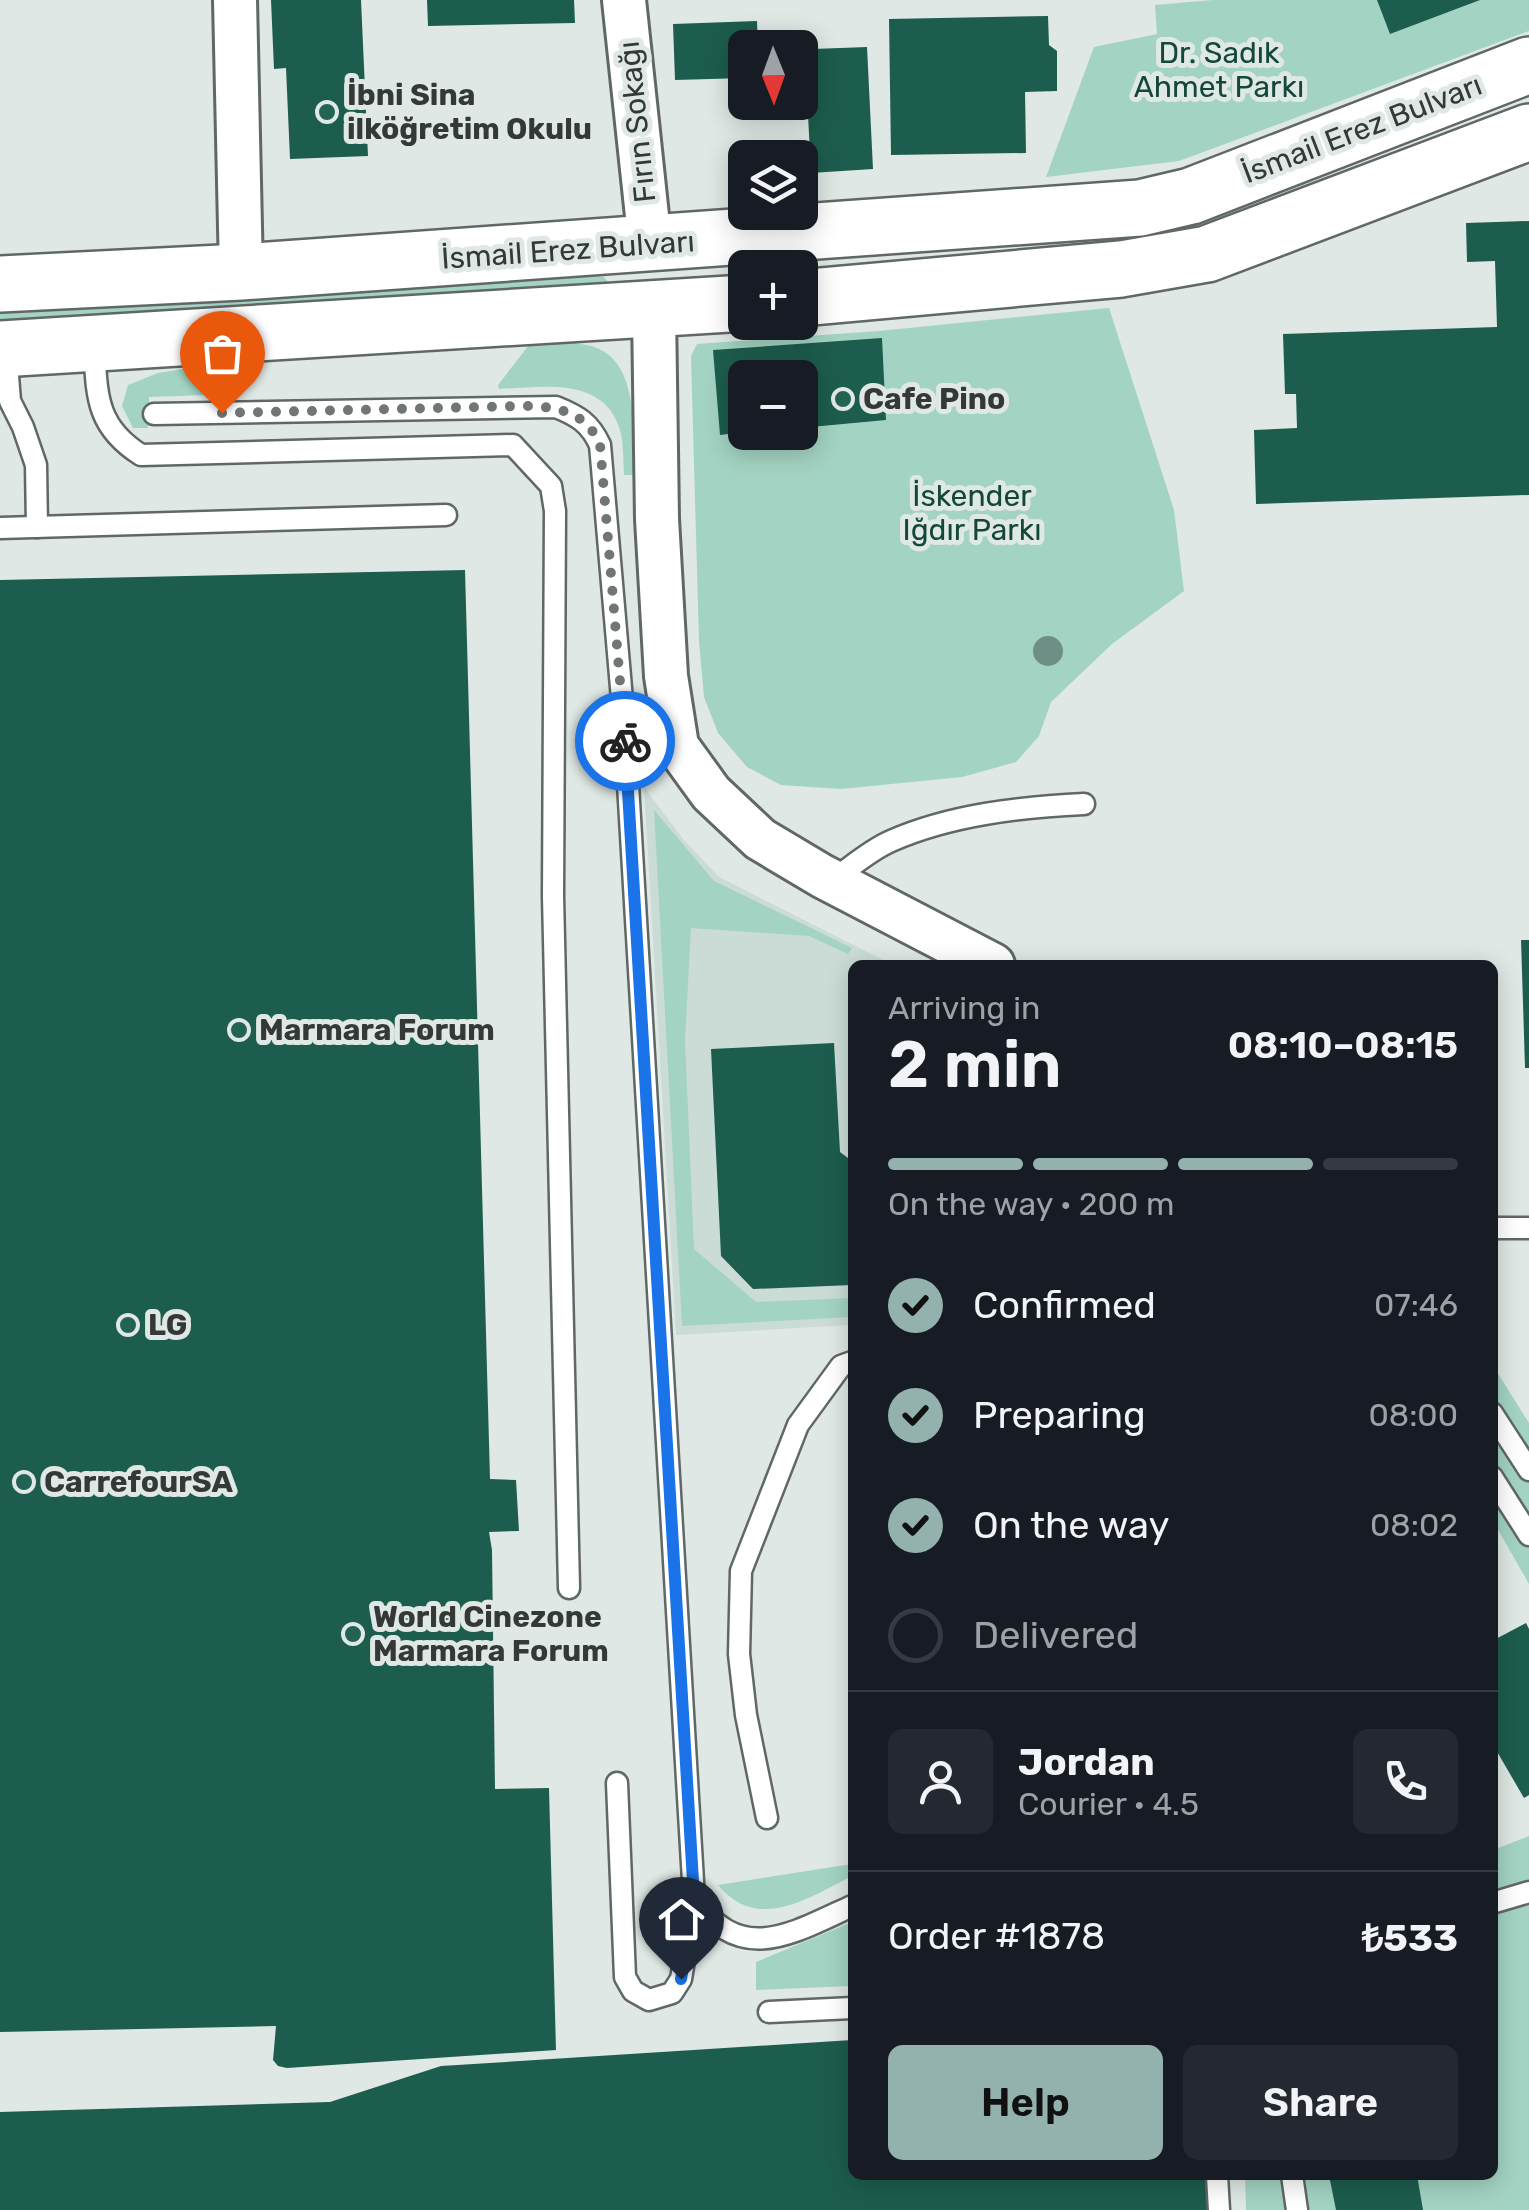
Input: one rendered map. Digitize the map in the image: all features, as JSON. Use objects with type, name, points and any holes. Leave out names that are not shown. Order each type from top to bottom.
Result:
[{"type":"street","points":[[235,0],[240,272]]},
{"type":"street","name":"Fırın Sokağı","points":[[624,0],[650,244]]},
{"type":"street","name":"İsmail Erez Bulvarı","points":[[0,284],[240,272],[1140,208],[1191,196],[1529,65]]},
{"type":"street","name":"İsmail Erez Bulvarı","points":[[818,296],[1120,269],[1207,254],[1529,132]]},
{"type":"street","points":[[650,244],[657,519],[644,680],[677,746],[711,793],[760,839],[983,960]]},
{"type":"street","points":[[4,375],[94,344],[728,304]]},
{"type":"lane","points":[[94,344],[98,402],[112,431],[141,456],[513,446],[550,486],[555,511],[553,896],[569,1588]]},
{"type":"lane","points":[[4,375],[36,465],[37,527]]},
{"type":"lane","points":[[154,414],[556,407],[580,417],[593,429],[600,444],[644,680],[672,1483],[694,1898],[726,1932],[757,1941],[848,1907]]},
{"type":"lane","points":[[0,528],[446,514]]},
{"type":"lane","points":[[832,881],[887,842],[930,828],[1028,807],[1084,804]]},
{"type":"lane","points":[[1498,1228],[1529,1228]]},
{"type":"lane","points":[[767,1818],[746,1715],[739,1654],[741,1570],[798,1425],[841,1366],[848,1363]]},
{"type":"lane","points":[[1498,1422],[1529,1470]]},
{"type":"lane","points":[[1498,1486],[1529,1535]]},
{"type":"lane","points":[[617,1783],[625,1977],[632,1991],[649,2000],[672,1993],[681,1979],[690,1930],[706,1915]]},
{"type":"lane","points":[[1498,1901],[1529,1892]]},
{"type":"lane","points":[[769,2012],[848,2008]]},
{"type":"lane","points":[[1217,2180],[1218,2210]]},
{"type":"lane","points":[[1293,2180],[1297,2210]]},
{"type":"shaded area","points":[[644,787],[684,840],[719,877],[883,960],[848,960],[848,1325],[676,1335]]},
{"type":"green space","name":"Dr. Sadık Ahmet Parkı","points":[[1213,0],[1529,0],[1529,31],[1179,161],[1046,177],[1094,47],[1157,34],[1155,5]]},
{"type":"green space","points":[[604,277],[610,285],[0,333],[0,310]]},
{"type":"green space","name":"İskender Iğdır Parkı","points":[[1109,308],[1174,510],[1184,591],[1112,644],[1051,702],[1039,736],[1016,762],[962,777],[841,789],[781,785],[747,767],[718,733],[704,697],[699,641],[691,356],[697,344],[818,340],[818,335]]},
{"type":"green space","points":[[558,342],[598,348],[615,361],[623,374],[632,408],[633,475],[624,475],[619,427],[599,399],[568,388],[499,389],[498,385],[529,345]]},
{"type":"green space","points":[[214,364],[235,394],[149,397],[148,428],[133,428],[122,406],[128,385],[158,373]]},
{"type":"green space","points":[[654,810],[714,881],[852,948],[848,954],[809,936],[691,928],[685,1040],[694,1249],[756,1302],[848,1298],[848,1317],[682,1326]]},
{"type":"green space","points":[[1498,1374],[1529,1423],[1529,1584],[1498,1530]]},
{"type":"green space","points":[[1529,1836],[1529,2210],[1246,2210],[1245,2180],[1498,2180],[1498,1848]]},
{"type":"green space","points":[[848,1865],[848,1878],[784,1907],[749,1907],[718,1885]]},
{"type":"green space","points":[[848,1924],[848,1986],[756,1990],[756,1962]]},
{"type":"building","name":"İbni Sina ilköğretim Okulu","points":[[271,0],[361,0],[368,156],[290,159],[286,68],[274,69]]},
{"type":"building","points":[[427,0],[574,0],[575,23],[428,26]]},
{"type":"building","points":[[1377,0],[1480,0],[1390,34]]},
{"type":"building","points":[[1048,16],[1049,45],[1057,51],[1057,91],[1025,92],[1026,153],[891,155],[889,19]]},
{"type":"building","points":[[757,21],[757,30],[728,30],[728,78],[675,80],[673,24]]},
{"type":"building","points":[[867,47],[873,169],[818,173],[818,140],[809,140],[808,120],[818,120],[818,49]]},
{"type":"building","points":[[1529,221],[1529,495],[1256,504],[1254,430],[1297,428],[1296,394],[1285,394],[1283,334],[1497,327],[1495,261],[1467,262],[1466,223]]},
{"type":"building","name":"Cafe Pino","points":[[882,338],[886,420],[818,426],[818,360],[728,360],[728,434],[720,435],[713,350]]},
{"type":"building","name":"Marmara Forum","points":[[465,570],[490,1479],[516,1480],[519,1531],[489,1532],[495,1789],[549,1788],[556,2050],[287,2068],[273,2060],[276,2026],[0,2032],[0,580]]},
{"type":"building","points":[[1521,940],[1529,940],[1529,1068],[1525,1068]]},
{"type":"building","points":[[834,1043],[840,1152],[848,1158],[848,1285],[753,1289],[721,1256],[711,1049]]},
{"type":"building","points":[[1526,1623],[1529,1629],[1529,1795],[1524,1798],[1498,1753],[1498,1638]]},
{"type":"building","points":[[848,2040],[848,2180],[1208,2180],[1209,2210],[0,2210],[0,2112],[330,2102],[441,2066]]},
{"type":"building","points":[[1330,2180],[1418,2180],[1423,2210],[1336,2210]]},
{"type":"way so far","points":[[222,413],[526,406],[556,407],[580,417],[593,429],[600,444],[625,741]]},
{"type":"place","name":"İbni Sina ilköğretim Okulu","points":[[327,112]]},
{"type":"place","name":"Cafe Pino","points":[[843,399]]},
{"type":"place","name":"Marmara Forum","points":[[239,1030]]},
{"type":"place","name":"LG","points":[[128,1325]]},
{"type":"place","name":"CarrefourSA","points":[[24,1482]]},
{"type":"place","name":"World Cinezone Marmara Forum","points":[[353,1634]]},
{"type":"route","points":[[625,741],[694,1898],[706,1915],[690,1930],[681,1979]]}]
